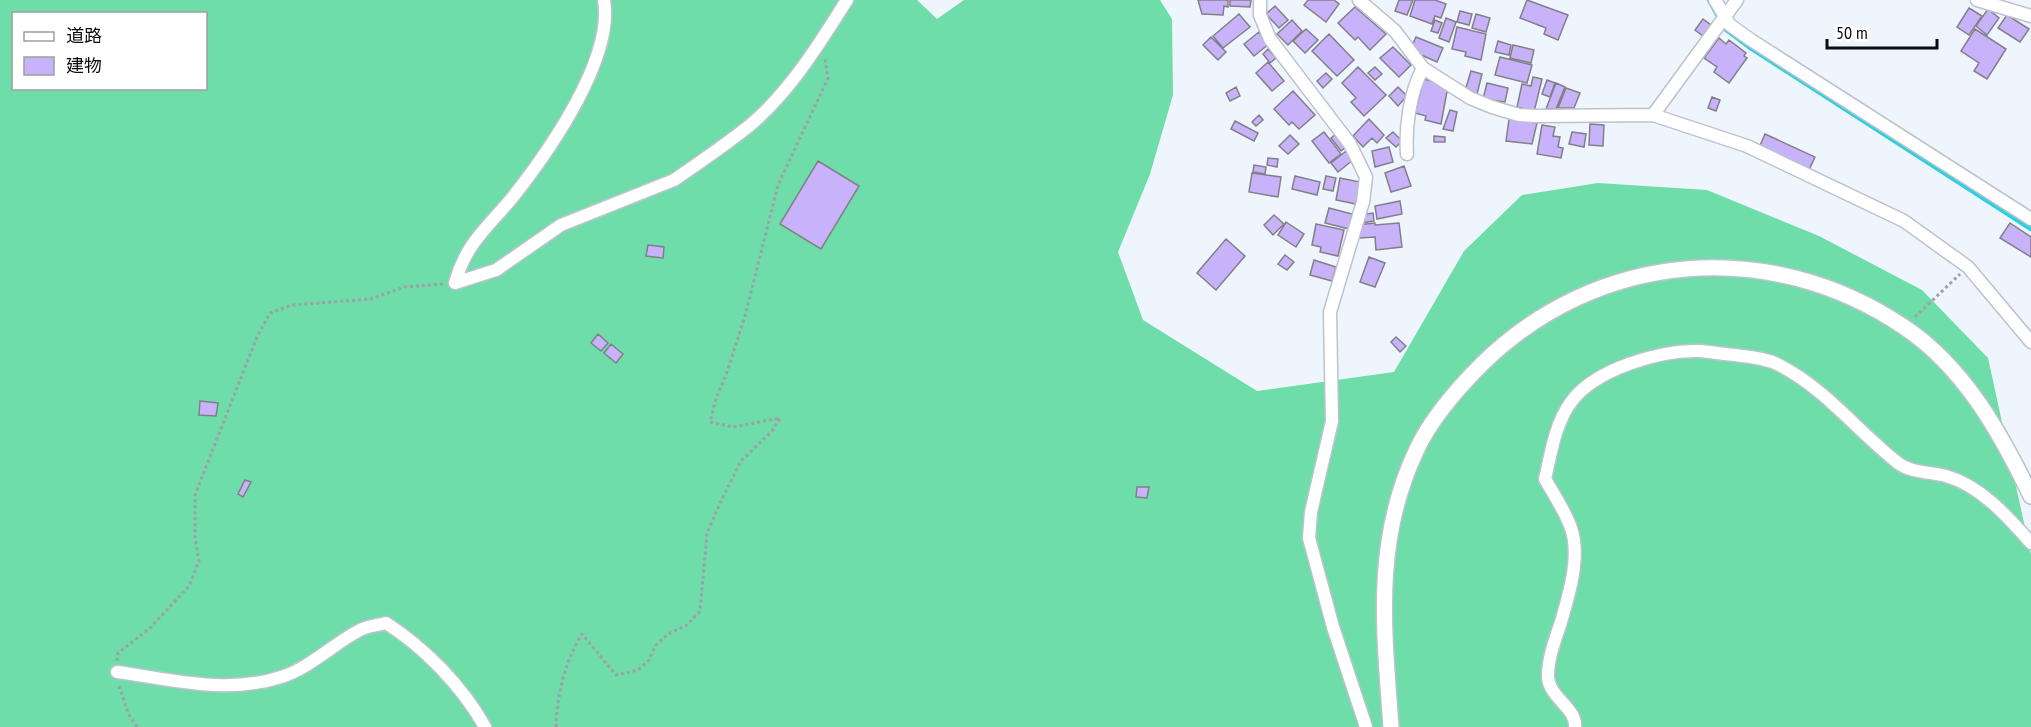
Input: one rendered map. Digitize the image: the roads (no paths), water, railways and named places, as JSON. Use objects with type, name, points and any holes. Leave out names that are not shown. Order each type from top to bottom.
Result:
[{"type":"street","points":[[604,0],[603,38],[568,120],[515,194],[478,235],[462,259],[455,283],[496,270],[561,225],[674,180],[750,125],[804,67],[847,0]]},
{"type":"street","points":[[1260,0],[1260,15],[1270,39],[1350,144],[1366,177],[1363,202],[1329,312],[1332,421],[1311,512],[1309,538],[1333,627],[1366,727]]},
{"type":"street","points":[[1359,0],[1372,4],[1423,68],[1470,98],[1519,115],[1653,115],[1746,146],[1904,220],[1968,267],[2031,342]]},
{"type":"street","points":[[1715,0],[1721,21],[2031,219]]},
{"type":"street","points":[[1653,115],[1737,0]]},
{"type":"street","points":[[1977,0],[2031,16]]},
{"type":"street","points":[[1407,154],[1408,126],[1416,80],[1423,68]]},
{"type":"street","points":[[1391,727],[1383,613],[1384,559],[1395,504],[1417,448],[1440,411],[1502,344],[1544,314],[1583,294],[1664,271],[1703,267],[1735,268],[1805,280],[1842,293],[1904,327],[1931,348],[1974,395],[2031,496]]},
{"type":"street","points":[[1575,727],[1574,718],[1554,693],[1548,679],[1551,654],[1568,600],[1575,554],[1571,529],[1545,479],[1559,423],[1572,401],[1598,378],[1642,360],[1673,353],[1699,351],[1752,357],[1777,363],[1814,386],[1900,465],[1947,476],[1968,486],[2003,512],[2031,543]]},
{"type":"street","points":[[117,672],[200,686],[244,684],[282,677],[332,649],[361,629],[386,623],[408,637],[470,700],[485,727]]},
{"type":"waterway","points":[[1709,0],[1725,29],[1749,47],[2031,229]]}]
